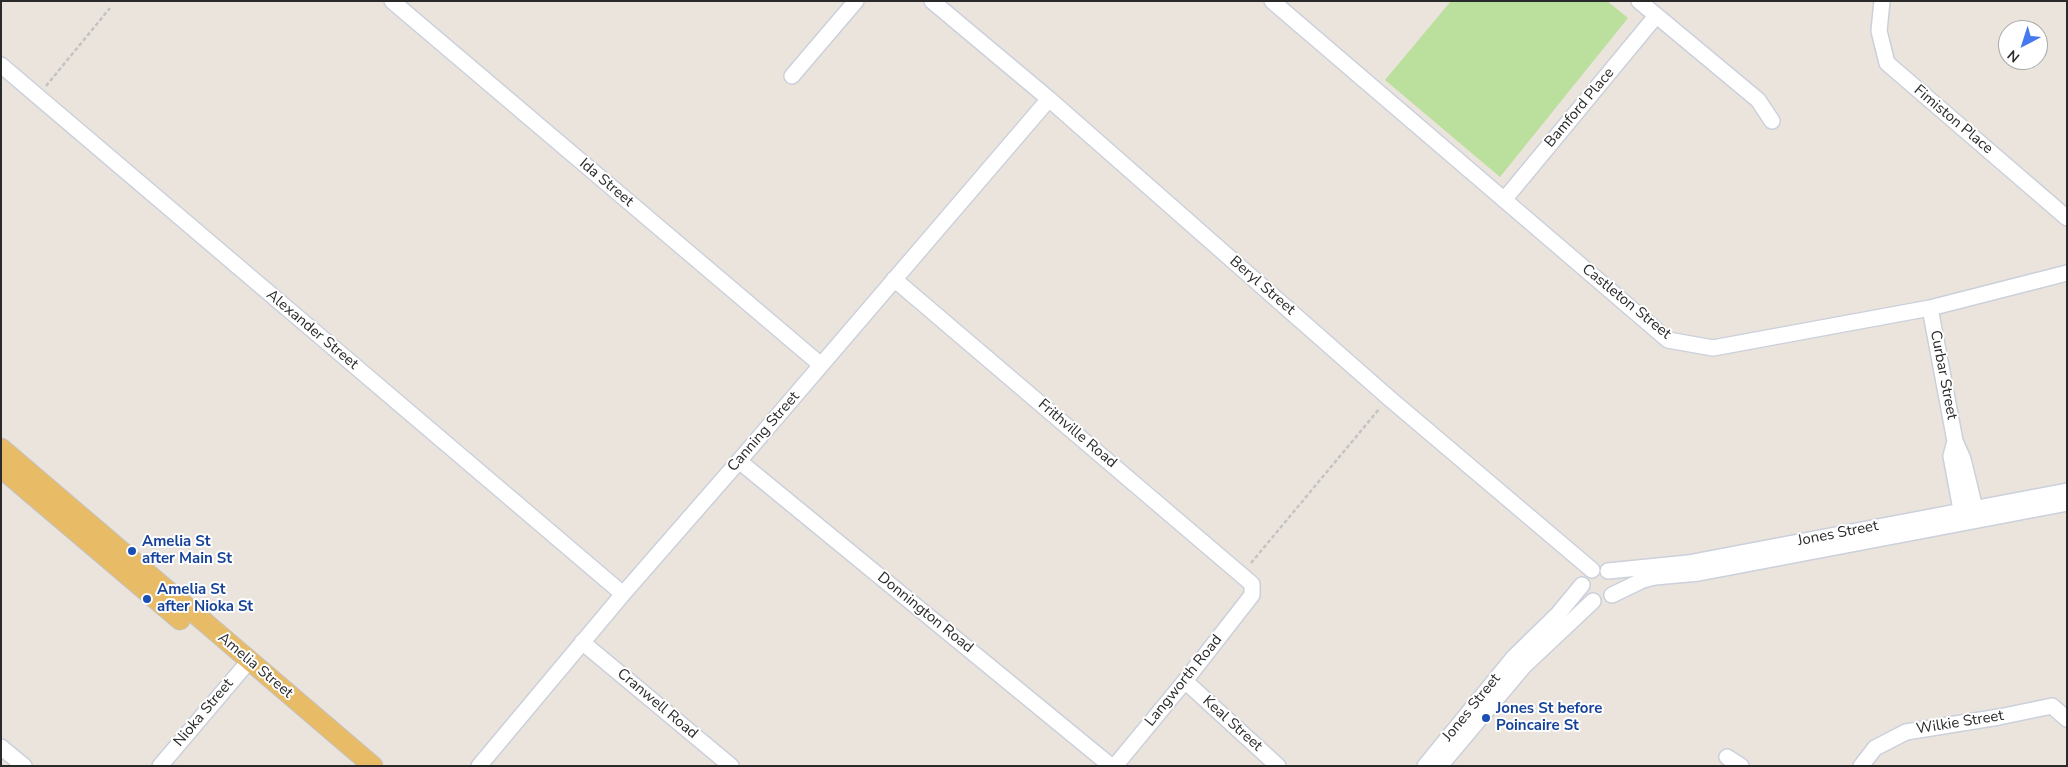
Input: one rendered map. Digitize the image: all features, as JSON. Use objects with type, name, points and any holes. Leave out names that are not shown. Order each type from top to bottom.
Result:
[{"type":"main road","name":"Amelia Street","points":[[1,448],[353,766]]},
{"type":"main road","name":"Amelia Street","points":[[1,468],[244,666],[373,766]]},
{"type":"street","name":"Ida Street","points":[[392,1],[821,366]]},
{"type":"street","points":[[792,76],[856,1]]},
{"type":"street","name":"Beryl Street","points":[[932,1],[1049,99],[1389,398],[1592,570]]},
{"type":"street","name":"Castleton Street","points":[[1272,1],[1668,340],[1713,348],[1930,308],[2067,273]]},
{"type":"street","points":[[1639,1],[1758,100],[1772,122]]},
{"type":"street","name":"Fimiston Place","points":[[1882,1],[1879,31],[1887,63],[2067,218]]},
{"type":"street","name":"Bamford Place","points":[[1504,200],[1656,16]]},
{"type":"street","name":"Alexander Street","points":[[1,65],[623,594]]},
{"type":"street","name":"Canning Street","points":[[479,766],[623,594],[1049,99]]},
{"type":"street","name":"Frithville Road","points":[[894,279],[1242,573],[1252,584],[1252,594]]},
{"type":"street","name":"Curbar Street","points":[[1930,308],[1955,441],[1964,459],[1969,515]]},
{"type":"street","name":"Donnington Road","points":[[739,461],[1110,766]]},
{"type":"street","name":"Jones Street","points":[[1429,766],[1524,666],[1593,601],[1604,601],[1643,580],[1655,577],[1699,573],[1969,515],[2067,491]]},
{"type":"street","name":"Jones Street","points":[[1429,766],[1514,657],[1558,614],[1582,585],[1584,576],[1592,570],[1597,568],[1608,571],[1688,563],[1969,515],[2067,503]]},
{"type":"street","points":[[1608,571],[1615,580],[1616,585],[1612,595]]},
{"type":"street","points":[[1582,585],[1585,594],[1593,601]]},
{"type":"street","name":"Langworth Road","points":[[1114,766],[1185,681],[1252,594]]},
{"type":"street","name":"Cranwell Road","points":[[582,642],[731,766]]},
{"type":"street","name":"Nioka Street","points":[[160,766],[244,666]]},
{"type":"street","name":"Keal Street","points":[[1185,681],[1278,766]]},
{"type":"street","name":"Wilkie Street","points":[[1861,766],[1876,748],[1906,732],[1999,717],[2052,706],[2067,719]]},
{"type":"street","points":[[1,746],[24,766]]},
{"type":"street","points":[[1727,757],[1741,766]]},
{"type":"path","points":[[38,96],[110,8]]},
{"type":"path","points":[[1242,573],[1389,398]]},
{"type":"green space","points":[[1451,1],[1607,1],[1628,18],[1500,177],[1385,80]]},
{"type":"place","name":"Amelia St after Main St","points":[[132,551]]},
{"type":"place","name":"Amelia St after Nioka St","points":[[147,599]]},
{"type":"place","name":"Jones St before Poincaire St","points":[[1486,718]]}]
